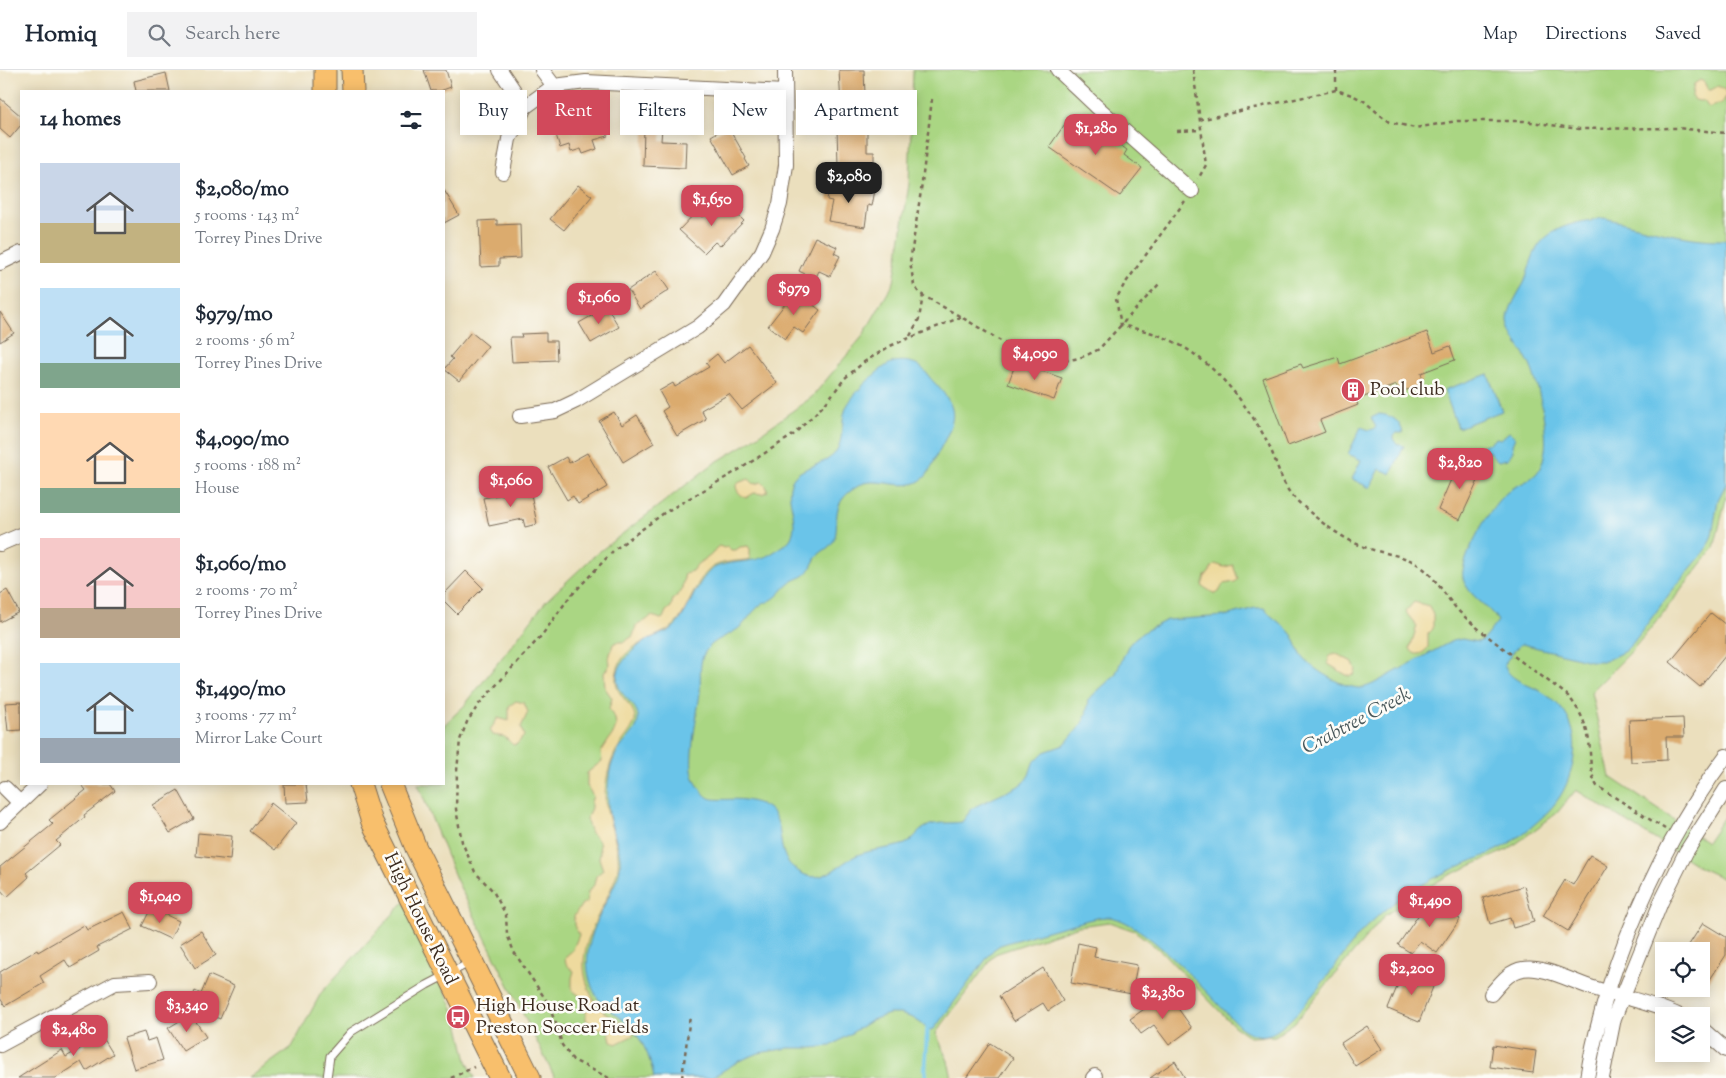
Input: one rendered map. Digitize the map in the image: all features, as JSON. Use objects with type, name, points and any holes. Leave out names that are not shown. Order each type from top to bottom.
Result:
[{"type":"main road","points":[[325,70],[326,90]]},
{"type":"main road","points":[[352,70],[352,90]]},
{"type":"main road","name":"High House Road","points":[[360,785],[372,822],[500,1078]]},
{"type":"main road","name":"High House Road","points":[[390,785],[416,848],[530,1078]]},
{"type":"street","points":[[500,70],[514,90]]},
{"type":"street","points":[[542,70],[554,86]]},
{"type":"street","points":[[785,70],[785,90]]},
{"type":"street","points":[[1058,70],[1103,113],[1192,191]]},
{"type":"street","points":[[527,106],[554,86],[586,82],[745,90]]},
{"type":"street","points":[[503,172],[511,135]]},
{"type":"street","points":[[520,416],[555,411],[576,401],[698,327],[724,305],[762,252],[772,229],[780,204],[786,165],[786,135]]},
{"type":"street","points":[[0,263],[20,253]]},
{"type":"street","points":[[0,544],[20,535]]},
{"type":"street","points":[[1587,1078],[1606,992],[1644,895],[1674,835],[1726,756]]},
{"type":"street","points":[[0,822],[39,785]]},
{"type":"street","points":[[5,788],[20,803]]},
{"type":"street","points":[[1602,1078],[1614,1018],[1669,884],[1686,852],[1726,789]]},
{"type":"street","points":[[1490,994],[1509,974],[1523,968],[1538,969],[1657,1007]]},
{"type":"street","points":[[0,1045],[114,983],[150,981]]},
{"type":"street","points":[[1710,1036],[1726,1050]]},
{"type":"lane","points":[[326,1078],[330,1056],[351,1032],[447,974],[471,962]]},
{"type":"path","points":[[1121,325],[1116,308],[1116,299],[1124,285],[1192,191],[1206,165],[1192,70]]},
{"type":"path","points":[[1336,70],[1336,90]]},
{"type":"path","points":[[1200,120],[1336,90],[1364,101],[1390,122],[1415,128],[1457,121],[1524,121],[1579,130],[1677,128],[1726,133]]},
{"type":"path","points":[[932,99],[910,262],[914,285],[923,295],[1011,348],[1037,358],[1059,361],[1073,360],[1099,349],[1159,284]]},
{"type":"path","points":[[1176,132],[1201,130]]},
{"type":"path","points":[[910,337],[919,319],[923,295]]},
{"type":"path","points":[[609,1078],[573,1060],[562,1045],[557,1026],[546,1000],[514,952],[506,934],[506,915],[493,891],[475,872],[462,842],[456,809],[457,771],[460,740],[467,722],[479,704],[542,635],[568,599],[614,550],[664,514],[793,435],[825,404],[845,378],[864,362],[890,346],[961,317]]},
{"type":"path","points":[[1121,325],[1169,339],[1190,351],[1238,397],[1256,422],[1289,491],[1297,500],[1314,515],[1356,543],[1370,549],[1408,559],[1419,565],[1428,573],[1452,605],[1487,636],[1567,695],[1574,704],[1585,726],[1592,776],[1597,786],[1674,835]]},
{"type":"path","points":[[682,1078],[690,1016]]},
{"type":"path","points":[[451,1078],[474,1067]]},
{"type":"green space","points":[[913,70],[1726,70],[1726,499],[1714,548],[1629,654],[1591,692],[1610,777],[1707,842],[1726,814],[1726,880],[1701,868],[1576,790],[1557,813],[1509,849],[1445,877],[1385,915],[1294,1023],[1275,1036],[1250,1037],[1234,1026],[1162,952],[1135,931],[1109,922],[1079,926],[995,954],[936,1033],[948,1061],[952,1078],[555,1078],[456,879],[418,785],[445,785],[445,724],[464,706],[547,600],[595,555],[713,464],[746,444],[812,397],[862,337],[894,282],[909,184],[911,135],[917,135],[917,90],[912,90]]},
{"type":"green space","points":[[404,902],[450,1002],[458,1022],[467,1061],[475,1078],[249,1078],[292,1047],[321,993]]},
{"type":"sand","points":[[1700,80],[1704,82],[1708,90],[1718,86],[1726,91],[1722,104],[1709,108],[1704,101],[1693,99],[1694,84]]},
{"type":"sand","points":[[749,479],[754,484],[762,482],[768,491],[763,494],[754,493],[746,498],[744,497],[738,491],[736,485]]},
{"type":"sand","points":[[719,546],[724,548],[727,546],[731,550],[736,550],[740,547],[748,546],[750,549],[750,559],[719,564],[710,569],[699,582],[678,622],[664,632],[632,649],[620,662],[617,671],[617,687],[632,709],[635,715],[635,722],[616,751],[607,777],[606,804],[616,846],[618,867],[616,876],[588,940],[584,966],[588,987],[597,1004],[603,1011],[627,1026],[634,1035],[616,1044],[611,1041],[607,1030],[597,1028],[586,1020],[586,1005],[580,996],[572,990],[574,971],[565,960],[567,955],[573,950],[579,935],[574,925],[574,916],[582,904],[587,902],[588,892],[594,885],[596,876],[603,870],[599,858],[599,841],[591,833],[586,819],[591,808],[593,796],[587,786],[587,773],[602,761],[601,752],[616,726],[615,719],[609,709],[612,698],[605,688],[604,673],[610,664],[609,658],[613,644],[624,642],[633,636],[636,626],[650,617],[663,618],[666,611],[671,607],[673,599],[681,592],[685,573],[692,571]]},
{"type":"sand","points":[[1215,564],[1224,567],[1233,565],[1238,579],[1235,582],[1223,584],[1219,592],[1215,594],[1202,586],[1205,576]]},
{"type":"sand","points":[[1414,602],[1429,606],[1433,615],[1433,629],[1428,634],[1428,647],[1419,654],[1414,653],[1410,648],[1417,626],[1406,611]]},
{"type":"sand","points":[[1335,653],[1352,662],[1356,669],[1354,675],[1348,676],[1328,664],[1329,657]]},
{"type":"sand","points":[[516,701],[524,703],[528,712],[521,727],[524,736],[517,744],[513,745],[505,737],[493,735],[490,730],[498,718],[509,721],[509,706]]},
{"type":"water","name":"Crabtree Creek","points":[[1604,218],[1680,236],[1726,240],[1726,484],[1718,500],[1712,535],[1706,550],[1625,651],[1605,661],[1590,661],[1522,644],[1519,645],[1504,664],[1506,670],[1515,678],[1542,692],[1559,706],[1570,722],[1573,731],[1573,763],[1567,783],[1558,800],[1538,821],[1519,837],[1503,847],[1440,875],[1408,893],[1387,908],[1366,927],[1291,1019],[1278,1030],[1267,1035],[1252,1034],[1239,1026],[1177,962],[1140,931],[1123,921],[1104,917],[1000,945],[993,950],[934,1029],[931,1030],[913,1018],[900,1014],[889,1014],[872,1020],[831,1046],[789,1048],[759,1053],[739,1061],[711,1078],[654,1078],[648,1055],[641,1041],[625,1022],[596,996],[588,970],[589,947],[592,936],[620,868],[619,851],[608,806],[610,770],[616,754],[633,733],[638,721],[638,714],[635,708],[619,687],[617,680],[618,672],[626,657],[635,649],[649,639],[674,627],[685,613],[699,586],[709,572],[721,565],[765,557],[783,546],[791,538],[794,524],[790,489],[794,477],[805,469],[830,458],[835,453],[840,442],[846,408],[859,389],[873,376],[894,362],[912,363],[924,370],[947,398],[953,413],[950,429],[930,470],[926,476],[912,484],[864,483],[848,493],[842,499],[837,512],[836,531],[832,543],[818,555],[809,571],[790,583],[773,599],[764,602],[739,628],[719,639],[708,648],[701,664],[700,692],[692,758],[693,775],[697,784],[709,798],[745,800],[761,804],[771,811],[776,819],[787,859],[794,868],[813,877],[828,873],[860,854],[905,844],[930,825],[962,822],[976,806],[1017,787],[1025,781],[1033,763],[1044,752],[1064,745],[1083,723],[1089,700],[1115,675],[1128,646],[1135,638],[1167,620],[1225,616],[1255,608],[1264,608],[1289,631],[1306,661],[1336,681],[1359,688],[1373,684],[1452,641],[1462,639],[1478,642],[1483,640],[1498,621],[1466,585],[1463,578],[1465,561],[1475,538],[1494,506],[1509,491],[1538,472],[1542,464],[1546,441],[1539,392],[1532,369],[1511,332],[1508,321],[1509,312],[1524,283],[1534,254],[1546,237],[1564,227]]},
{"type":"water","points":[[1488,374],[1502,411],[1458,428],[1444,390]]},
{"type":"water","points":[[1379,414],[1391,417],[1400,425],[1403,433],[1396,433],[1393,439],[1396,443],[1404,446],[1391,474],[1380,469],[1370,488],[1352,479],[1361,460],[1348,454],[1361,427],[1369,430],[1374,429],[1376,427],[1371,418]]},
{"type":"water","points":[[1509,432],[1515,437],[1512,445],[1513,451],[1508,459],[1498,461],[1489,452],[1485,453],[1482,450],[1482,446],[1489,444],[1496,438],[1501,439]]},
{"type":"building","points":[[424,70],[446,70],[451,87],[443,90],[431,90]]},
{"type":"building","points":[[839,70],[864,70],[865,90],[840,90]]},
{"type":"building","points":[[166,73],[170,90],[136,90],[134,81]]},
{"type":"building","points":[[0,98],[20,115],[20,126],[10,138],[0,129]]},
{"type":"building","points":[[1069,118],[1093,133],[1097,128],[1127,150],[1124,155],[1142,168],[1120,196],[1049,147]]},
{"type":"building","points":[[714,134],[733,135],[749,166],[733,175],[711,136]]},
{"type":"building","points":[[556,135],[608,136],[594,140],[597,149],[583,154],[581,149],[571,152],[569,145],[560,148]]},
{"type":"building","points":[[644,135],[661,135],[661,141],[686,142],[685,168],[643,166]]},
{"type":"building","points":[[837,135],[867,135],[867,152],[874,152],[874,166],[838,166]]},
{"type":"building","points":[[830,182],[875,190],[872,206],[868,205],[865,227],[828,221],[832,201],[827,200]]},
{"type":"building","points":[[578,185],[592,196],[564,230],[550,219]]},
{"type":"building","points":[[445,192],[459,215],[445,222]]},
{"type":"building","points":[[724,202],[744,221],[720,246],[715,242],[704,253],[679,230],[697,211],[703,217],[713,206],[717,210]]},
{"type":"building","points":[[497,220],[497,225],[520,224],[521,258],[499,259],[499,266],[481,267],[479,221]]},
{"type":"building","points":[[815,237],[837,247],[834,253],[840,256],[830,276],[819,271],[815,279],[799,271]]},
{"type":"building","points":[[656,271],[669,290],[640,309],[628,290]]},
{"type":"building","points":[[795,291],[820,310],[803,333],[794,327],[785,339],[768,326]]},
{"type":"building","points":[[607,307],[619,327],[591,343],[579,323]]},
{"type":"building","points":[[0,312],[14,333],[0,342]]},
{"type":"building","points":[[471,332],[488,346],[459,381],[445,370],[453,359],[450,357]]},
{"type":"building","name":"Pool club","points":[[1427,332],[1434,352],[1450,346],[1455,360],[1421,373],[1423,380],[1414,389],[1398,391],[1396,385],[1356,400],[1358,405],[1320,420],[1325,432],[1288,446],[1263,378],[1301,364],[1303,368],[1338,357],[1340,364]]},
{"type":"building","points":[[546,333],[546,341],[556,341],[557,360],[512,362],[510,337],[522,337],[521,334]]},
{"type":"building","points":[[748,345],[777,383],[742,410],[729,394],[701,410],[706,419],[677,436],[662,411],[668,407],[659,391],[673,383],[675,387],[709,367],[706,363],[717,354],[724,363]]},
{"type":"building","points":[[1016,362],[1062,378],[1054,400],[1008,384]]},
{"type":"building","points":[[614,412],[622,425],[637,415],[654,443],[623,462],[599,421]]},
{"type":"building","points":[[587,453],[607,487],[578,504],[573,496],[567,500],[548,467],[566,457],[569,463]]},
{"type":"building","points":[[1461,460],[1483,470],[1460,520],[1438,510]]},
{"type":"building","points":[[530,489],[537,524],[525,527],[523,519],[489,526],[483,498]]},
{"type":"building","points":[[466,571],[483,588],[457,614],[445,602],[445,593]]},
{"type":"building","points":[[7,590],[19,612],[0,622],[0,594]]},
{"type":"building","points":[[1711,613],[1726,625],[1726,655],[1700,687],[1670,662]]},
{"type":"building","points":[[20,702],[20,730],[8,731],[5,703]]},
{"type":"building","points":[[1683,718],[1684,737],[1666,737],[1667,760],[1631,762],[1629,720]]},
{"type":"building","points":[[82,785],[111,785],[115,791],[84,815],[85,817],[56,841],[60,845],[26,873],[29,877],[7,897],[0,889],[0,867],[53,824],[49,820],[86,790]]},
{"type":"building","points":[[284,785],[306,785],[308,802],[285,803]]},
{"type":"building","points":[[178,790],[194,819],[170,833],[153,805]]},
{"type":"building","points":[[271,803],[296,823],[275,850],[250,831]]},
{"type":"building","points":[[198,833],[232,836],[230,860],[196,856]]},
{"type":"building","points":[[1590,855],[1608,866],[1568,931],[1543,916],[1565,880],[1573,885]]},
{"type":"building","points":[[1524,886],[1534,922],[1513,928],[1510,918],[1490,924],[1483,898]]},
{"type":"building","points":[[1430,898],[1460,919],[1437,953],[1420,941],[1411,953],[1398,945]]},
{"type":"building","points":[[151,908],[179,921],[170,939],[142,926]]},
{"type":"building","points":[[124,912],[133,929],[97,947],[99,951],[70,968],[65,960],[40,976],[44,983],[5,1006],[0,998],[0,972],[84,925],[87,930]]},
{"type":"building","points":[[1703,923],[1726,937],[1726,955],[1710,979],[1710,942],[1691,942]]},
{"type":"building","points":[[201,931],[216,955],[195,968],[180,944]]},
{"type":"building","points":[[1078,943],[1096,947],[1094,957],[1137,965],[1132,994],[1071,983]]},
{"type":"building","points":[[1043,968],[1063,1001],[1048,1011],[1043,1003],[1014,1021],[999,996]]},
{"type":"building","points":[[1404,970],[1435,982],[1419,1022],[1388,1009]]},
{"type":"building","points":[[209,975],[234,986],[220,1019],[189,1005],[195,991],[201,994]]},
{"type":"building","points":[[1167,993],[1192,1028],[1169,1045],[1154,1025],[1141,1034],[1130,1019]]},
{"type":"building","points":[[191,1014],[206,1037],[183,1051],[168,1028]]},
{"type":"building","points":[[96,1026],[113,1054],[86,1071],[81,1062],[56,1078],[18,1078],[62,1050],[66,1057],[85,1046],[79,1036]]},
{"type":"building","points":[[1367,1026],[1382,1049],[1355,1066],[1341,1043]]},
{"type":"building","points":[[144,1032],[147,1041],[156,1038],[163,1060],[134,1069],[124,1038]]},
{"type":"building","points":[[990,1043],[1013,1058],[999,1078],[966,1078]]},
{"type":"building","points":[[1493,1045],[1536,1051],[1533,1073],[1490,1067]]},
{"type":"building","points":[[1175,1061],[1185,1078],[1150,1078]]},
{"type":"waterway","points":[[926,1078],[928,1022]]},
{"type":"place","name":"Pool club","points":[[1353,390]]},
{"type":"place","name":"High House Road at Preston Soccer Fields","points":[[458,1017]]}]
